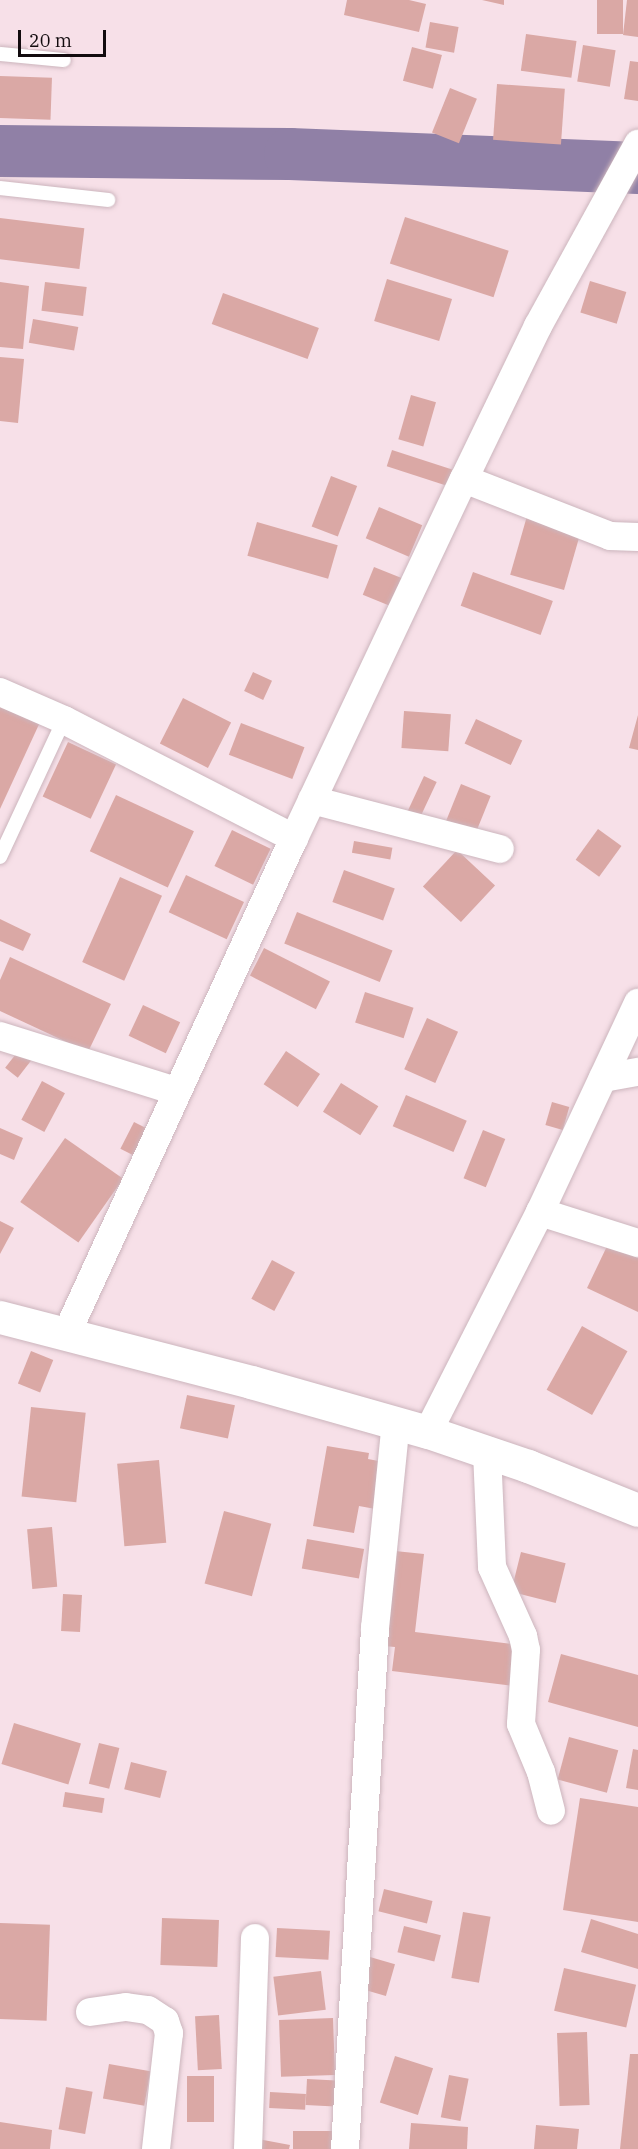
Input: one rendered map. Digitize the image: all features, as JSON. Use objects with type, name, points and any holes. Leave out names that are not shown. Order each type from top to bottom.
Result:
[{"type":"street","points":[[66,1335],[176,1091],[464,479],[538,326],[638,144]]},
{"type":"street","points":[[464,479],[610,536],[638,537]]},
{"type":"street","points":[[0,692],[64,720],[294,838]]},
{"type":"street","points":[[312,800],[500,849]]},
{"type":"street","points":[[428,1432],[540,1212],[638,1003]]},
{"type":"street","points":[[1,1040],[176,1091]]},
{"type":"street","points":[[603,1078],[638,1072]]},
{"type":"street","points":[[540,1212],[638,1243]]},
{"type":"street","points":[[0,1317],[396,1422],[487,1452],[638,1510]]},
{"type":"street","points":[[345,2149],[375,1628],[396,1422]]},
{"type":"street","points":[[487,1452],[492,1567],[523,1636],[526,1650],[521,1724],[541,1772],[551,1811]]},
{"type":"street","points":[[248,2149],[255,1938]]},
{"type":"street","points":[[90,2012],[126,2007],[148,2010],[165,2021],[169,2033],[156,2149]]},
{"type":"lane","points":[[0,54],[64,60]]},
{"type":"lane","points":[[0,188],[108,200]]},
{"type":"lane","points":[[0,857],[64,720]]},
{"type":"building","points":[[347,0],[409,0],[426,4],[419,32],[344,15]]},
{"type":"building","points":[[482,0],[504,0],[504,5]]},
{"type":"building","points":[[597,0],[623,0],[623,34],[597,34]]},
{"type":"building","points":[[627,0],[638,0],[638,37],[623,35]]},
{"type":"building","points":[[430,22],[459,27],[454,53],[425,48]]},
{"type":"building","points":[[526,34],[577,41],[571,78],[521,71]]},
{"type":"building","points":[[583,45],[616,50],[610,87],[577,82]]},
{"type":"building","points":[[412,47],[442,55],[433,89],[403,81]]},
{"type":"building","points":[[630,61],[638,62],[638,101],[624,99]]},
{"type":"building","points":[[0,76],[52,78],[51,120],[0,118]]},
{"type":"building","points":[[497,84],[565,89],[561,145],[493,140]]},
{"type":"building","points":[[450,88],[477,99],[459,143],[432,133]]},
{"type":"building","points":[[405,217],[509,251],[494,297],[390,264]]},
{"type":"building","points":[[0,218],[84,228],[79,269],[0,259]]},
{"type":"building","points":[[387,279],[452,299],[439,341],[374,321]]},
{"type":"building","points":[[590,281],[626,292],[617,324],[580,313]]},
{"type":"building","points":[[0,282],[29,286],[23,349],[0,347]]},
{"type":"building","points":[[45,282],[87,287],[83,316],[41,311]]},
{"type":"building","points":[[223,293],[319,328],[308,359],[212,324]]},
{"type":"building","points":[[33,319],[78,327],[74,351],[29,343]]},
{"type":"building","points":[[0,357],[24,359],[18,423],[0,421]]},
{"type":"building","points":[[411,395],[436,402],[423,446],[398,439]]},
{"type":"building","points":[[392,450],[453,470],[448,486],[387,466]]},
{"type":"building","points":[[331,476],[357,486],[338,536],[312,526]]},
{"type":"building","points":[[379,507],[422,525],[409,557],[366,538]]},
{"type":"building","points":[[527,516],[581,531],[564,590],[510,575]]},
{"type":"building","points":[[257,522],[338,545],[328,579],[247,556]]},
{"type":"building","points":[[374,567],[403,579],[392,606],[363,595]]},
{"type":"building","points":[[473,572],[553,601],[541,635],[461,606]]},
{"type":"building","points":[[253,672],[272,681],[263,700],[244,691]]},
{"type":"building","points":[[183,698],[231,723],[208,768],[160,743]]},
{"type":"building","points":[[0,703],[41,720],[0,809]]},
{"type":"building","points":[[404,711],[451,714],[448,751],[401,748]]},
{"type":"building","points":[[638,715],[638,750],[629,748]]},
{"type":"building","points":[[476,719],[522,741],[511,765],[465,743]]},
{"type":"building","points":[[241,723],[304,747],[292,779],[229,755]]},
{"type":"building","points":[[68,742],[116,764],[91,819],[43,796]]},
{"type":"building","points":[[424,776],[437,782],[418,822],[405,816]]},
{"type":"building","points":[[461,784],[491,796],[473,840],[443,828]]},
{"type":"building","points":[[116,795],[194,831],[168,888],[90,851]]},
{"type":"building","points":[[598,829],[621,846],[599,877],[576,860]]},
{"type":"building","points":[[232,830],[271,849],[253,885],[214,866]]},
{"type":"building","points":[[354,841],[392,848],[390,860],[352,853]]},
{"type":"building","points":[[457,850],[495,885],[461,922],[423,887]]},
{"type":"building","points":[[344,870],[395,888],[383,920],[332,902]]},
{"type":"building","points":[[186,875],[244,902],[227,939],[169,912]]},
{"type":"building","points":[[120,877],[162,896],[124,981],[82,962]]},
{"type":"building","points":[[297,912],[392,951],[380,982],[284,944]]},
{"type":"building","points":[[0,919],[31,934],[23,951],[0,941]]},
{"type":"building","points":[[264,948],[330,982],[316,1009],[250,976]]},
{"type":"building","points":[[10,957],[111,1004],[88,1052],[0,1011],[0,980]]},
{"type":"building","points":[[365,992],[414,1008],[404,1038],[355,1022]]},
{"type":"building","points":[[143,1005],[180,1022],[166,1053],[129,1036]]},
{"type":"building","points":[[427,1018],[458,1032],[435,1083],[404,1069]]},
{"type":"building","points":[[23,1045],[36,1055],[18,1078],[5,1068]]},
{"type":"building","points":[[286,1051],[320,1074],[298,1107],[264,1084]]},
{"type":"building","points":[[42,1081],[65,1093],[44,1132],[21,1120]]},
{"type":"building","points":[[341,1083],[378,1106],[360,1135],[323,1112]]},
{"type":"building","points":[[406,1095],[467,1121],[453,1152],[393,1126]]},
{"type":"building","points":[[552,1102],[569,1107],[563,1130],[545,1125]]},
{"type":"building","points":[[134,1122],[156,1133],[143,1160],[120,1149]]},
{"type":"building","points":[[0,1128],[23,1138],[14,1160],[0,1154]]},
{"type":"building","points":[[483,1130],[505,1139],[486,1187],[464,1178]]},
{"type":"building","points":[[65,1138],[123,1179],[78,1243],[20,1202]]},
{"type":"building","points":[[0,1221],[14,1228],[0,1254]]},
{"type":"building","points":[[609,1242],[638,1256],[638,1312],[587,1288]]},
{"type":"building","points":[[272,1260],[295,1272],[274,1311],[251,1299]]},
{"type":"building","points":[[582,1326],[627,1351],[592,1415],[547,1390]]},
{"type":"building","points":[[31,1351],[53,1360],[40,1392],[18,1383]]},
{"type":"building","points":[[187,1395],[235,1405],[228,1438],[180,1428]]},
{"type":"building","points":[[31,1407],[86,1413],[76,1502],[22,1497]]},
{"type":"building","points":[[327,1446],[369,1453],[368,1459],[389,1463],[381,1510],[359,1506],[354,1533],[313,1526]]},
{"type":"building","points":[[159,1460],[166,1543],[124,1546],[117,1464]]},
{"type":"building","points":[[224,1511],[271,1524],[252,1596],[205,1583]]},
{"type":"building","points":[[52,1527],[57,1587],[32,1589],[27,1529]]},
{"type":"building","points":[[307,1539],[364,1549],[359,1579],[302,1569]]},
{"type":"building","points":[[395,1551],[424,1554],[415,1632],[520,1645],[515,1686],[392,1671],[395,1647],[384,1646]]},
{"type":"building","points":[[521,1552],[566,1563],[556,1603],[511,1592]]},
{"type":"building","points":[[63,1594],[82,1595],[80,1632],[61,1631]]},
{"type":"building","points":[[561,1654],[638,1675],[638,1727],[548,1702]]},
{"type":"building","points":[[14,1723],[81,1743],[68,1785],[1,1764]]},
{"type":"building","points":[[569,1737],[618,1750],[607,1793],[558,1780]]},
{"type":"building","points":[[99,1743],[119,1748],[109,1789],[89,1784]]},
{"type":"building","points":[[633,1749],[638,1750],[638,1790],[626,1788]]},
{"type":"building","points":[[131,1762],[167,1771],[160,1798],[124,1789]]},
{"type":"building","points":[[65,1792],[105,1798],[102,1813],[63,1807]]},
{"type":"building","points":[[580,1798],[638,1807],[638,1922],[563,1910]]},
{"type":"building","points":[[384,1889],[433,1901],[427,1923],[378,1911]]},
{"type":"building","points":[[463,1912],[491,1917],[479,1983],[451,1978]]},
{"type":"building","points":[[162,1918],[219,1920],[217,1967],[160,1965]]},
{"type":"building","points":[[591,1919],[638,1934],[638,1969],[581,1952]]},
{"type":"building","points":[[0,1923],[50,1925],[47,2021],[0,2019]]},
{"type":"building","points":[[404,1926],[441,1935],[434,1961],[397,1952]]},
{"type":"building","points":[[277,1928],[330,1931],[328,1960],[275,1957]]},
{"type":"building","points":[[370,1957],[395,1964],[386,1996],[361,1989]]},
{"type":"building","points":[[564,1968],[636,1985],[626,2028],[554,2011]]},
{"type":"building","points":[[321,1971],[326,2010],[278,2016],[273,1977]]},
{"type":"building","points":[[219,2015],[222,2069],[198,2070],[195,2016]]},
{"type":"building","points":[[333,2018],[335,2075],[281,2077],[279,2020]]},
{"type":"building","points":[[587,2032],[590,2105],[560,2106],[557,2033]]},
{"type":"building","points":[[630,2054],[638,2054],[638,2149],[620,2149]]},
{"type":"building","points":[[395,2056],[433,2068],[418,2115],[380,2103]]},
{"type":"building","points":[[109,2064],[150,2071],[144,2106],[103,2098]]},
{"type":"building","points":[[449,2075],[469,2079],[460,2121],[441,2117]]},
{"type":"building","points":[[187,2076],[214,2076],[214,2122],[187,2122]]},
{"type":"building","points":[[307,2079],[341,2081],[340,2107],[306,2105]]},
{"type":"building","points":[[66,2087],[93,2092],[85,2134],[59,2129]]},
{"type":"building","points":[[270,2092],[306,2094],[305,2110],[269,2108]]},
{"type":"building","points":[[0,2122],[52,2130],[50,2149],[0,2149]]},
{"type":"building","points":[[411,2123],[468,2127],[467,2149],[409,2149]]},
{"type":"building","points":[[536,2125],[579,2129],[577,2149],[534,2149]]},
{"type":"building","points":[[293,2131],[338,2131],[338,2149],[293,2149]]},
{"type":"building","points":[[258,2139],[290,2145],[289,2149],[256,2149]]},
{"type":"waterway","points":[[0,151],[290,154],[638,168]]}]
